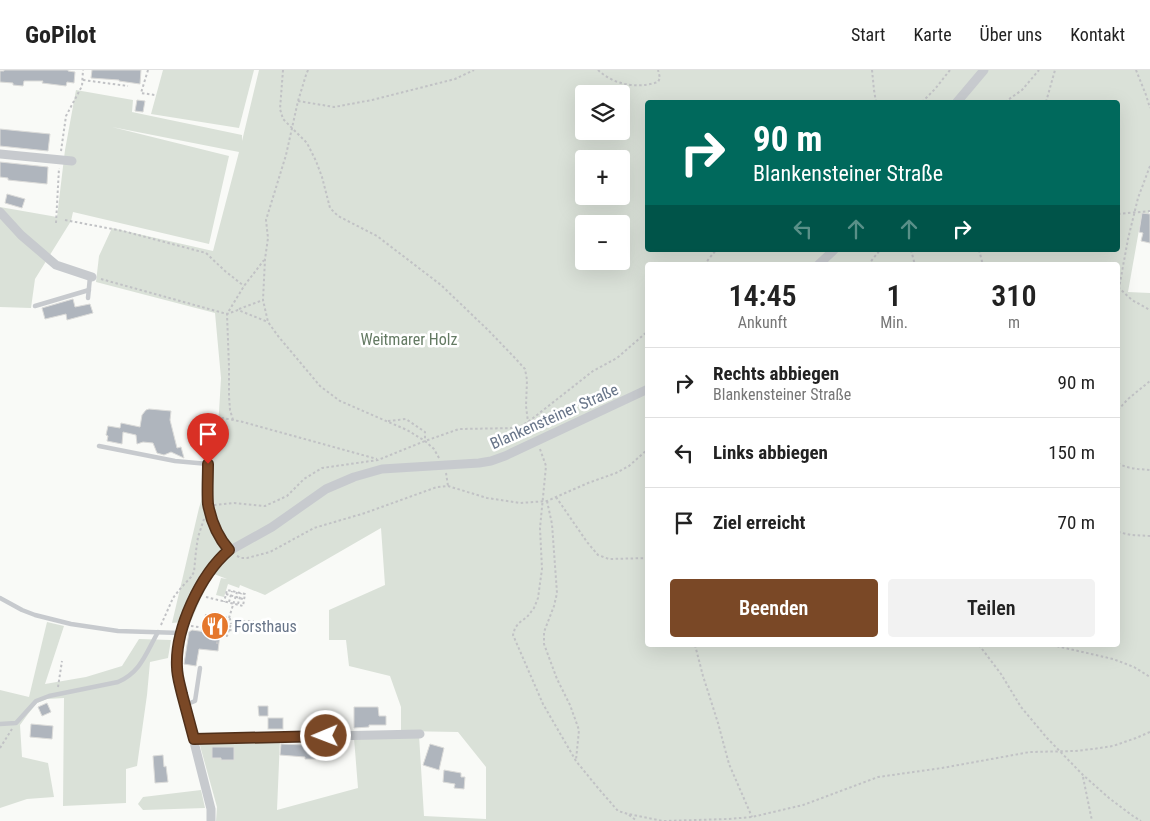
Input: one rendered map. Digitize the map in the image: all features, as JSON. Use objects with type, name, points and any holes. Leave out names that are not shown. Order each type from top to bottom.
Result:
[{"type":"street","points":[[959,100],[984,70]]},
{"type":"street","points":[[0,154],[72,161]]},
{"type":"street","points":[[0,212],[21,235],[56,265],[91,276]]},
{"type":"street","points":[[821,262],[832,252]]},
{"type":"street","name":"Blankensteiner Straße","points":[[211,821],[211,809],[176,668],[178,643],[182,629],[193,602],[210,570],[220,558],[229,550],[272,527],[326,489],[354,477],[382,469],[444,466],[491,461],[645,390]]},
{"type":"street","points":[[194,739],[420,734]]},
{"type":"lane","points":[[88,298],[91,276]]},
{"type":"lane","points":[[35,306],[89,290]]},
{"type":"lane","points":[[99,446],[168,460],[208,464],[208,504],[216,532],[229,550]]},
{"type":"lane","points":[[0,598],[34,615],[71,624],[118,631],[158,632],[182,629]]},
{"type":"lane","points":[[0,724],[16,723],[36,701],[58,694],[118,682],[126,678],[141,663],[158,632]]},
{"type":"lane","points":[[185,705],[195,701],[200,668]]},
{"type":"path","points":[[82,86],[84,70]]},
{"type":"path","points":[[148,70],[141,93],[155,95]]},
{"type":"path","points":[[283,70],[280,109],[283,119],[307,143],[316,161],[330,208],[338,216],[377,236],[441,285],[514,356],[524,369],[527,380],[526,406],[528,422],[538,441],[546,466],[540,528],[542,569],[538,598],[534,608],[519,623],[513,634],[543,704],[576,761],[618,810],[628,814],[663,820],[752,817],[803,805],[878,777],[1030,752],[1093,750],[1113,746],[1150,732]]},
{"type":"path","points":[[308,70],[298,101],[286,155],[266,220],[268,238],[263,300],[268,322],[320,386],[340,401],[407,430],[434,449],[444,466],[448,486]]},
{"type":"path","points":[[298,101],[334,107],[372,100],[455,79],[474,70]]},
{"type":"path","points":[[598,70],[606,77],[623,84],[639,86],[648,86],[658,82],[660,78],[658,70]]},
{"type":"path","points":[[872,70],[876,100]]},
{"type":"path","points":[[924,100],[950,70]]},
{"type":"path","points":[[1008,100],[1022,90],[1039,70]]},
{"type":"path","points":[[1047,100],[1055,70]]},
{"type":"path","points":[[1136,70],[1150,108]]},
{"type":"path","points":[[83,80],[128,86]]},
{"type":"path","points":[[1120,283],[1138,198],[1150,166]]},
{"type":"path","points":[[1120,214],[1150,210]]},
{"type":"path","points":[[65,220],[123,231],[206,253],[244,286]]},
{"type":"path","points":[[706,262],[714,252]]},
{"type":"path","points":[[870,262],[878,252]]},
{"type":"path","points":[[233,420],[229,396],[226,314],[244,286],[265,259]]},
{"type":"path","points":[[91,276],[226,314],[263,300]]},
{"type":"path","points":[[1120,289],[1132,300],[1150,310]]},
{"type":"path","points":[[238,310],[268,322]]},
{"type":"path","points":[[158,632],[173,598],[194,572],[198,537],[208,504],[234,503],[264,506],[287,496],[304,479],[322,468],[378,460],[459,429],[517,428],[528,422],[593,371],[617,358],[645,334]]},
{"type":"path","points":[[1120,407],[1150,381]]},
{"type":"path","points":[[208,464],[216,419],[223,418],[378,460]]},
{"type":"path","points":[[386,421],[406,419],[426,432],[425,441]]},
{"type":"path","points":[[229,550],[241,558],[270,552],[314,528],[365,513],[437,487],[448,486],[487,498],[520,503],[546,500],[616,473],[629,466],[645,452]]},
{"type":"path","points":[[378,460],[382,469]]},
{"type":"path","points":[[1120,466],[1150,470]]},
{"type":"path","points":[[556,497],[598,555],[610,558],[645,558]]},
{"type":"path","points":[[546,500],[552,524],[557,593],[544,632],[544,644],[579,730],[576,761]]},
{"type":"path","points":[[1120,532],[1150,536]]},
{"type":"path","points":[[204,597],[224,602],[238,604],[243,606],[245,594],[227,590],[224,602]]},
{"type":"path","points":[[229,602],[232,591]]},
{"type":"path","points":[[214,639],[227,636],[231,624],[229,618],[237,592]]},
{"type":"path","points":[[238,604],[241,593]]},
{"type":"path","points":[[226,594],[244,599]]},
{"type":"path","points":[[202,631],[206,615],[229,618]]},
{"type":"path","points":[[229,630],[237,631],[236,621],[254,621]]},
{"type":"path","points":[[182,629],[206,628]]},
{"type":"path","points":[[217,639],[217,644]]},
{"type":"path","points":[[696,647],[729,764],[752,817]]},
{"type":"path","points":[[981,647],[1001,674],[1021,707],[1059,752],[1109,798],[1141,821]]},
{"type":"path","points":[[1061,647],[1113,659],[1134,667],[1150,677]]},
{"type":"path","points":[[58,694],[62,661]]},
{"type":"path","points":[[0,748],[16,723]]},
{"type":"path","points":[[1083,775],[1092,821]]},
{"type":"path","points":[[628,814],[637,821]]},
{"type":"green space","points":[[163,70],[254,70],[239,128],[151,114]]},
{"type":"green space","name":"Weitmarer Holz","points":[[259,70],[1150,70],[1150,211],[1148,214],[1142,213],[1128,292],[1150,293],[1150,821],[216,821],[217,807],[199,742],[280,739],[277,810],[358,788],[354,738],[419,735],[424,816],[486,819],[486,767],[458,732],[401,731],[401,707],[390,676],[349,666],[346,640],[329,640],[329,610],[385,585],[381,528],[265,595],[240,585],[239,588],[228,584],[224,597],[216,595],[221,578],[227,579],[214,574],[191,621],[172,623],[199,508],[212,467],[221,378],[215,313],[96,282],[99,256],[112,228],[213,251],[239,152],[112,127],[229,156],[209,244],[73,212],[71,221],[35,279],[31,308],[0,307],[0,207],[57,217],[65,150],[76,90],[133,100],[132,112],[242,135],[242,141]]},
{"type":"green space","points":[[47,622],[64,626],[45,684],[86,677],[122,666],[139,639],[171,640],[168,658],[150,662],[137,766],[126,769],[126,803],[63,806],[64,698],[47,699],[37,703],[20,725],[22,757],[48,763],[54,797],[27,799],[0,808],[0,690],[29,697]]},
{"type":"green space","points":[[201,790],[205,808],[143,810],[138,804],[143,797]]},
{"type":"building","points":[[68,70],[75,72],[74,83],[67,82],[66,86],[42,83],[43,81],[24,81],[23,86],[13,85],[13,83],[0,82],[0,71]]},
{"type":"building","points":[[92,70],[141,70],[140,84],[91,78]]},
{"type":"building","points":[[137,100],[145,101],[143,112],[135,111]]},
{"type":"building","points":[[0,129],[50,134],[48,151],[0,146]]},
{"type":"building","points":[[0,162],[48,167],[47,184],[8,180],[8,178],[0,177]]},
{"type":"building","points":[[7,194],[25,199],[22,208],[5,203]]},
{"type":"building","points":[[1142,213],[1150,214],[1150,243],[1141,241],[1143,233],[1139,232]]},
{"type":"building","points":[[73,299],[75,307],[90,304],[93,313],[67,320],[66,314],[45,319],[42,308]]},
{"type":"building","points":[[149,409],[171,411],[170,420],[177,448],[181,447],[184,458],[171,452],[164,455],[157,453],[153,443],[143,442],[137,444],[136,435],[123,432],[122,444],[107,441],[108,426],[120,428],[121,423],[140,427],[142,415]]},
{"type":"building","points":[[208,621],[227,624],[226,635],[220,634],[218,651],[199,649],[196,666],[184,664],[189,632],[192,630],[206,632]]},
{"type":"building","points":[[47,703],[51,712],[42,716],[38,707]]},
{"type":"building","points":[[258,706],[268,706],[268,716],[259,716]]},
{"type":"building","points":[[354,707],[378,707],[379,716],[386,716],[386,725],[369,725],[369,727],[354,728]]},
{"type":"building","points":[[310,716],[337,716],[337,724],[333,725],[333,728],[310,728]]},
{"type":"building","points":[[268,718],[283,718],[283,729],[268,729]]},
{"type":"building","points":[[31,724],[53,726],[52,739],[30,737]]},
{"type":"building","points":[[281,744],[325,748],[324,758],[305,759],[305,757],[280,755]]},
{"type":"building","points":[[430,744],[444,748],[439,770],[423,765]]},
{"type":"building","points":[[212,747],[234,747],[234,760],[212,758]]},
{"type":"building","points":[[163,755],[168,782],[155,783],[153,756]]},
{"type":"building","points":[[444,770],[461,773],[461,777],[465,777],[464,789],[454,788],[455,784],[443,782]]},
{"type":"place","name":"Forsthaus","points":[[215,626]]},
{"type":"route","points":[[208,464],[208,504],[216,532],[229,550],[210,570],[196,595],[184,621],[178,643],[176,668],[194,739],[326,736]]}]
